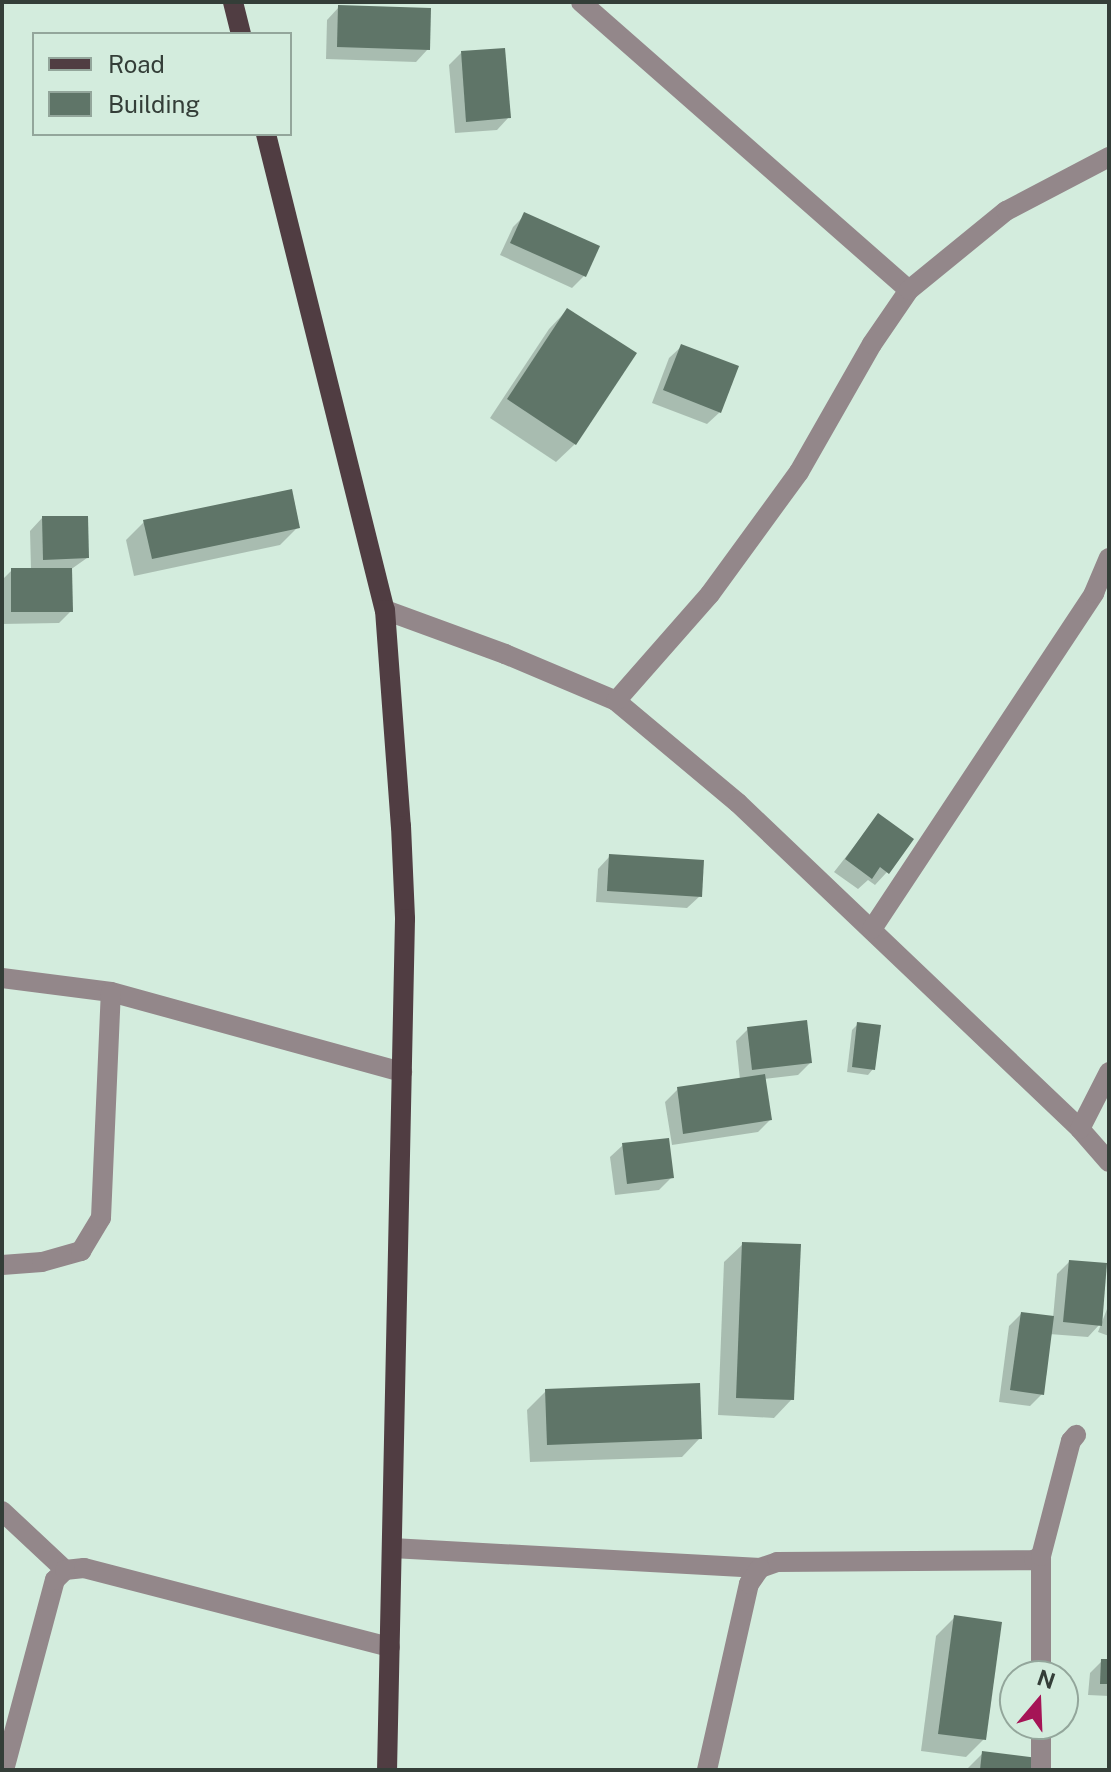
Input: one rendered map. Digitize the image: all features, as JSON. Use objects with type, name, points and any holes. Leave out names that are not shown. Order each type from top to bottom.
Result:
[{"type":"main road","points":[[233,2],[240,32]]},
{"type":"main road","points":[[266,136],[385,610],[405,919],[387,1770]]},
{"type":"street","points":[[581,2],[909,290]]},
{"type":"street","points":[[616,701],[710,594],[799,472],[872,344],[909,290],[1006,211],[1109,157]]},
{"type":"street","points":[[872,929],[1094,593],[1109,558]]},
{"type":"street","points":[[385,610],[505,654],[616,701],[738,803],[1080,1129],[1109,1162]]},
{"type":"street","points":[[2,978],[111,992],[402,1072]]},
{"type":"street","points":[[2,1265],[42,1262],[81,1251],[101,1218],[111,992]]},
{"type":"street","points":[[1080,1129],[1109,1072]]},
{"type":"street","points":[[1041,1660],[1041,1556],[1071,1441],[1076,1435]]},
{"type":"street","points":[[2,1511],[65,1570]]},
{"type":"street","points":[[392,1548],[760,1568],[777,1562],[1034,1560],[1041,1556]]},
{"type":"street","points":[[4,1770],[55,1580],[65,1570],[84,1568],[390,1647]]},
{"type":"street","points":[[707,1770],[749,1584],[760,1568]]},
{"type":"street","points":[[1041,1740],[1041,1770]]},
{"type":"building","points":[[338,5],[431,8],[430,50],[337,47]]},
{"type":"building","points":[[505,48],[511,118],[466,122],[461,51]]},
{"type":"building","points":[[524,212],[600,246],[586,277],[510,243]]},
{"type":"building","points":[[567,308],[637,353],[576,445],[507,399]]},
{"type":"building","points":[[681,344],[739,366],[721,413],[663,390]]},
{"type":"building","points":[[292,489],[300,528],[152,559],[143,520]]},
{"type":"building","points":[[42,516],[88,516],[89,558],[43,560]]},
{"type":"building","points":[[11,568],[72,568],[73,612],[11,612]]},
{"type":"building","points":[[878,813],[914,839],[889,874],[880,867],[872,879],[845,859]]},
{"type":"building","points":[[609,854],[704,860],[702,897],[607,891]]},
{"type":"building","points":[[807,1020],[812,1063],[752,1070],[747,1027]]},
{"type":"building","points":[[857,1022],[881,1025],[875,1070],[852,1067]]},
{"type":"building","points":[[765,1074],[772,1120],[683,1134],[677,1087]]},
{"type":"building","points":[[669,1138],[674,1178],[627,1184],[622,1143]]},
{"type":"building","points":[[742,1242],[801,1244],[794,1400],[736,1398]]},
{"type":"building","points":[[1069,1260],[1107,1263],[1102,1326],[1063,1322]]},
{"type":"building","points":[[1021,1312],[1054,1316],[1044,1395],[1010,1390]]},
{"type":"building","points":[[700,1383],[702,1439],[547,1445],[545,1389]]},
{"type":"building","points":[[954,1615],[1002,1622],[986,1740],[938,1734]]},
{"type":"building","points":[[1101,1659],[1109,1659],[1109,1684],[1100,1684]]},
{"type":"building","points":[[982,1751],[1038,1758],[1036,1770],[980,1770]]}]
